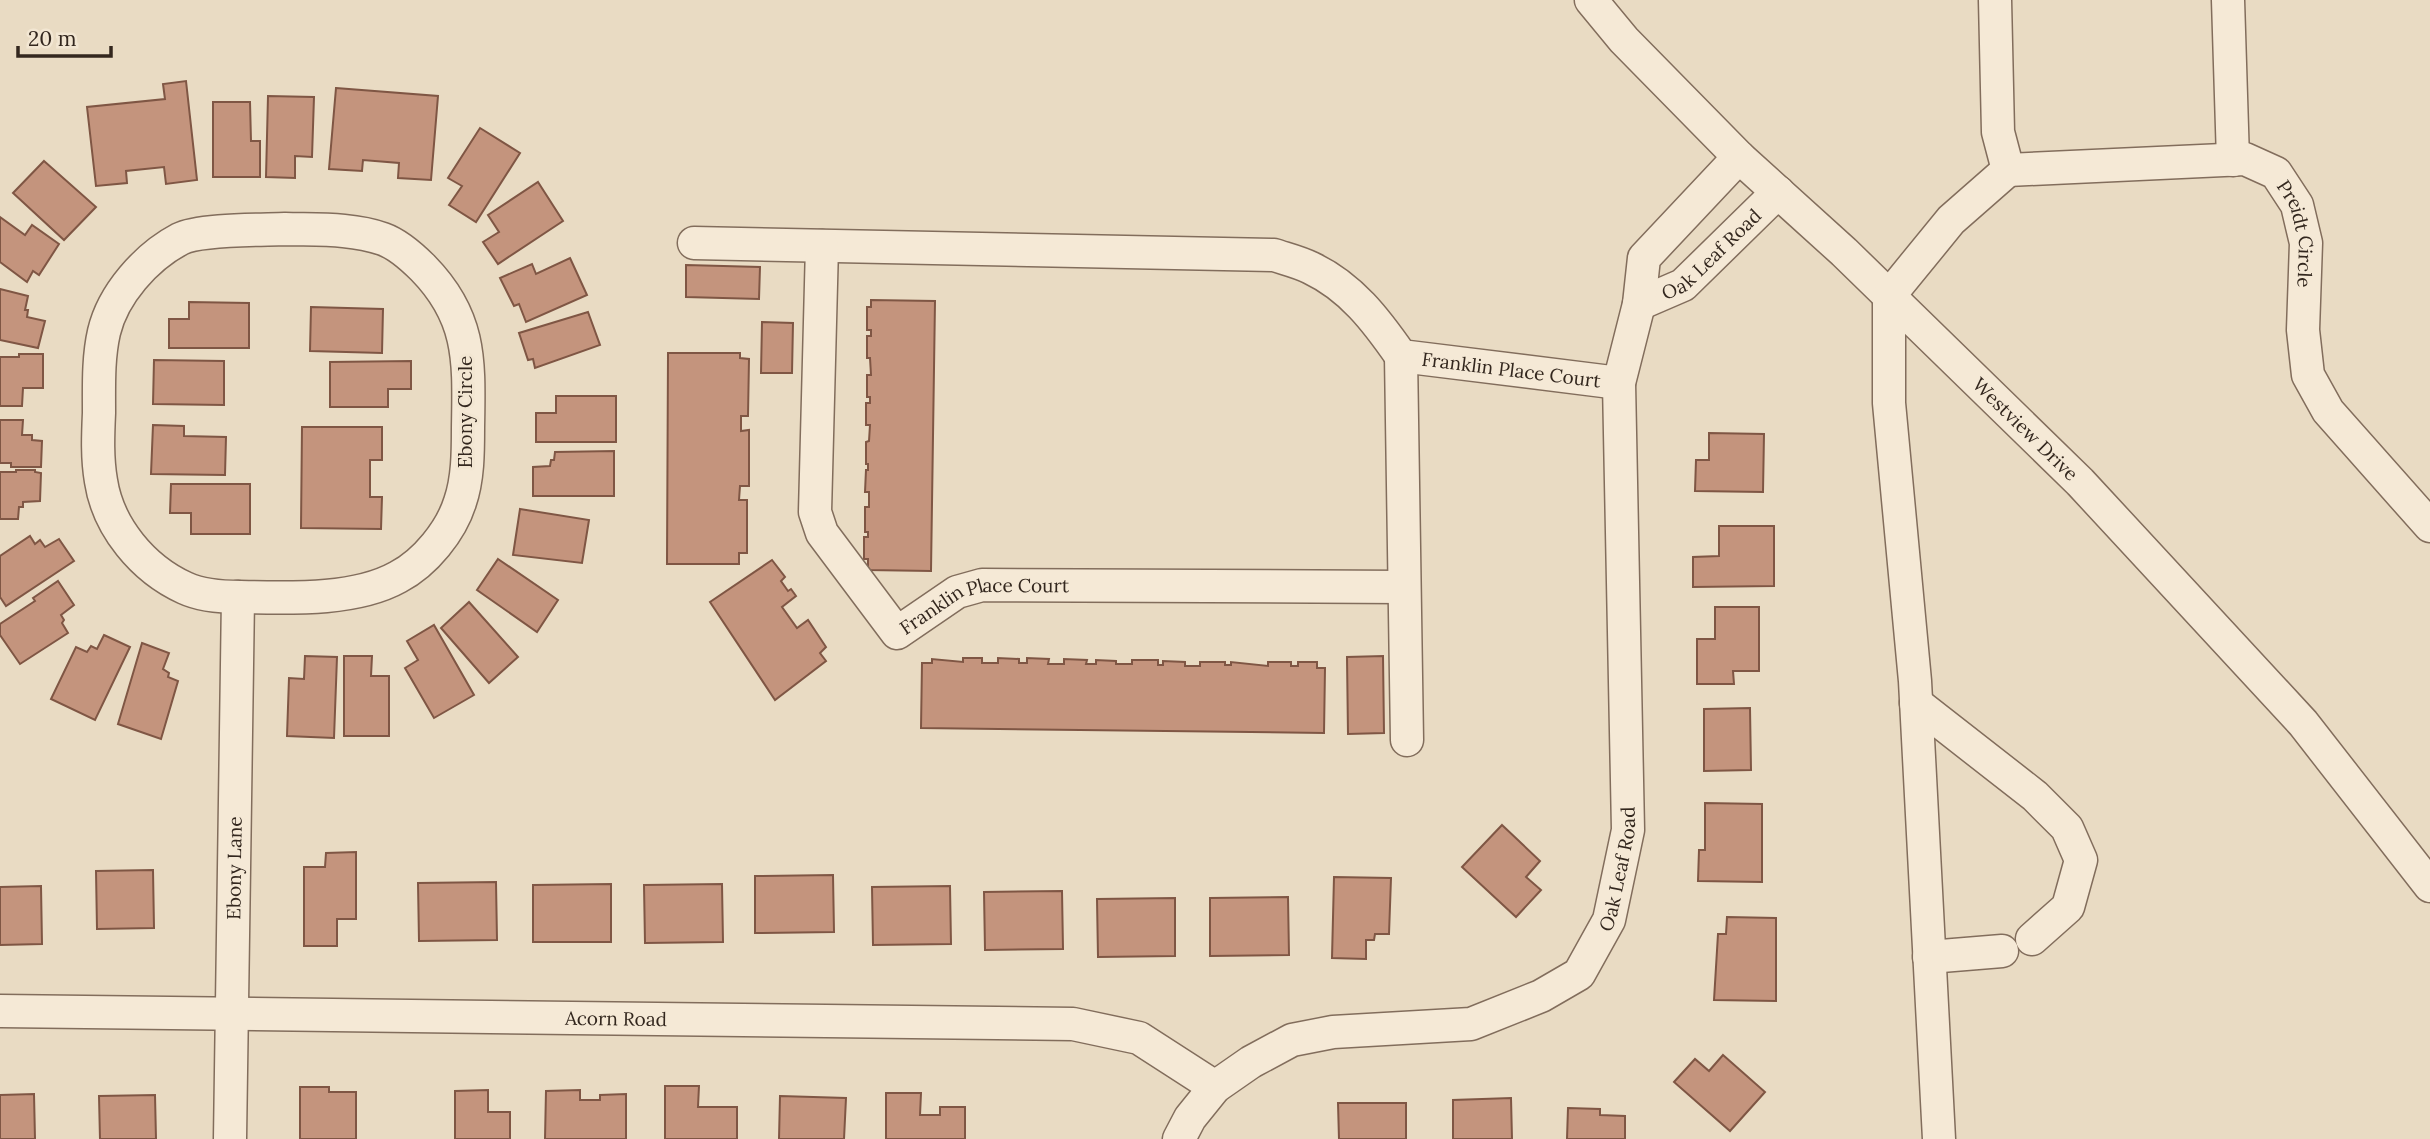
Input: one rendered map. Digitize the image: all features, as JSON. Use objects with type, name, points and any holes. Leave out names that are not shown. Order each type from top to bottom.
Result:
[{"type":"street","name":"Westview Drive","points":[[1591,0],[1624,40],[1739,157],[1889,296],[2080,482],[2303,723],[2430,886]]},
{"type":"street","points":[[1939,1139],[1916,703],[1889,403],[1889,296],[1951,219],[2008,170],[1998,132],[1995,0]]},
{"type":"street","points":[[2228,0],[2233,160]]},
{"type":"street","name":"Oak Leaf Road","points":[[1179,1139],[1190,1118],[1215,1087],[1251,1062],[1292,1040],[1334,1032],[1471,1024],[1541,996],[1579,974],[1609,920],[1628,830],[1619,383],[1639,304],[1644,258],[1739,157]]},
{"type":"street","name":"Preidt Circle","points":[[2008,170],[2245,159],[2276,173],[2297,205],[2306,243],[2303,330],[2308,375],[2328,411],[2430,526]]},
{"type":"street","name":"Oak Leaf Road","points":[[1639,304],[1683,285],[1778,192]]},
{"type":"street","name":"Ebony Circle","points":[[336,230],[384,240],[412,258],[437,283],[454,308],[466,339],[468,451],[460,503],[444,533],[425,558],[398,578],[368,589],[336,595],[238,597],[211,595],[187,589],[156,571],[131,547],[113,518],[101,483],[98,441],[104,330],[118,299],[137,271],[183,237],[226,231],[336,230]]},
{"type":"street","name":"Franklin Place Court","points":[[694,243],[1273,256],[1310,267],[1345,289],[1375,318],[1401,356],[1407,740]]},
{"type":"street","name":"Franklin Place Court","points":[[822,246],[815,512],[822,533],[897,633],[957,592],[982,584],[1404,587]]},
{"type":"street","name":"Franklin Place Court","points":[[1401,356],[1619,383]]},
{"type":"street","name":"Ebony Lane","points":[[230,1139],[238,597]]},
{"type":"street","points":[[1916,703],[2035,796],[2067,828],[2081,860],[2068,907],[2032,939]]},
{"type":"street","points":[[1929,957],[2002,951]]},
{"type":"street","name":"Acorn Road","points":[[0,1011],[1073,1024],[1139,1038],[1215,1087]]},
{"type":"building","points":[[186,81],[197,180],[166,184],[164,167],[126,171],[127,183],[96,186],[87,107],[165,99],[163,84]]},
{"type":"building","points":[[336,88],[438,96],[431,180],[398,178],[399,163],[363,160],[362,171],[329,169]]},
{"type":"building","points":[[268,96],[314,97],[312,157],[295,156],[295,178],[266,177]]},
{"type":"building","points":[[213,102],[250,102],[251,141],[260,141],[260,177],[213,177]]},
{"type":"building","points":[[480,128],[520,153],[476,222],[449,205],[462,186],[448,178]]},
{"type":"building","points":[[44,161],[96,207],[64,240],[13,193]]},
{"type":"building","points":[[538,182],[563,221],[498,264],[483,242],[499,232],[488,215]]},
{"type":"building","points":[[0,217],[25,235],[32,225],[59,244],[39,275],[33,271],[27,282],[0,262]]},
{"type":"building","points":[[570,258],[587,295],[526,322],[519,304],[514,306],[500,278],[532,264],[536,274]]},
{"type":"building","points":[[686,265],[760,267],[759,299],[686,297]]},
{"type":"building","points":[[0,289],[28,296],[25,310],[28,310],[27,317],[45,321],[38,348],[0,340]]},
{"type":"building","points":[[871,300],[935,301],[931,571],[868,570],[868,559],[864,559],[864,537],[868,537],[868,532],[865,532],[865,507],[869,507],[869,492],[865,492],[868,470],[866,442],[869,441],[870,425],[866,425],[866,403],[870,403],[870,397],[867,397],[867,375],[871,375],[870,358],[867,358],[867,336],[871,336],[871,330],[867,330],[867,307],[871,307]]},
{"type":"building","points":[[189,302],[249,303],[249,348],[169,348],[169,319],[189,319]]},
{"type":"building","points":[[311,307],[383,309],[382,353],[310,351]]},
{"type":"building","points":[[588,312],[600,345],[535,368],[533,359],[528,360],[519,333]]},
{"type":"building","points":[[762,322],[793,323],[792,373],[761,373]]},
{"type":"building","points":[[668,353],[740,353],[740,358],[749,359],[748,416],[741,416],[741,431],[749,430],[749,486],[740,486],[739,500],[747,500],[747,553],[739,553],[739,564],[667,564]]},
{"type":"building","points":[[19,354],[43,354],[43,388],[23,388],[22,406],[0,406],[0,357],[19,357]]},
{"type":"building","points":[[154,360],[224,361],[224,405],[153,404]]},
{"type":"building","points":[[411,361],[411,389],[388,389],[388,407],[330,407],[330,362]]},
{"type":"building","points":[[556,396],[616,396],[616,442],[536,442],[536,413],[556,413]]},
{"type":"building","points":[[0,420],[23,420],[22,435],[32,435],[32,440],[42,441],[41,467],[11,467],[11,463],[0,463]]},
{"type":"building","points":[[153,425],[184,426],[184,436],[226,437],[225,475],[151,474]]},
{"type":"building","points":[[302,427],[382,427],[382,460],[370,460],[370,497],[382,497],[381,529],[301,528]]},
{"type":"building","points":[[1709,433],[1764,434],[1763,492],[1695,491],[1696,460],[1709,460]]},
{"type":"building","points":[[614,451],[614,496],[533,496],[533,467],[550,466],[555,452]]},
{"type":"building","points":[[35,470],[41,473],[40,501],[23,502],[23,507],[19,507],[18,519],[0,519],[0,472]]},
{"type":"building","points":[[171,484],[250,484],[250,534],[191,534],[191,513],[170,513]]},
{"type":"building","points":[[520,509],[589,520],[582,563],[513,555]]},
{"type":"building","points":[[1719,526],[1774,526],[1774,586],[1693,587],[1693,557],[1719,556]]},
{"type":"building","points":[[30,536],[35,544],[40,540],[45,547],[59,539],[74,561],[6,606],[0,597],[0,556]]},
{"type":"building","points":[[498,559],[558,600],[537,632],[477,590]]},
{"type":"building","points":[[772,560],[785,577],[781,581],[788,591],[791,589],[796,596],[782,607],[797,628],[808,620],[826,647],[820,653],[826,661],[775,700],[710,602]]},
{"type":"building","points":[[58,581],[74,605],[61,615],[68,633],[20,664],[0,635],[0,624],[35,601],[33,598]]},
{"type":"building","points":[[469,602],[518,657],[489,683],[441,628]]},
{"type":"building","points":[[1715,607],[1759,607],[1759,671],[1733,671],[1734,684],[1697,684],[1697,639],[1715,639]]},
{"type":"building","points":[[434,625],[474,695],[434,718],[405,668],[418,660],[407,641]]},
{"type":"building","points":[[104,635],[130,647],[95,720],[51,699],[76,647],[87,652],[91,646],[97,649]]},
{"type":"building","points":[[142,643],[169,653],[163,669],[169,673],[168,677],[178,681],[161,739],[118,724]]},
{"type":"building","points":[[305,656],[337,657],[334,738],[287,736],[289,678],[304,679]]},
{"type":"building","points":[[344,656],[372,656],[371,676],[389,676],[389,736],[344,736]]},
{"type":"building","points":[[1383,656],[1384,733],[1348,734],[1347,657]]},
{"type":"building","points":[[963,658],[982,658],[982,663],[998,663],[998,658],[1019,659],[1019,663],[1027,663],[1027,658],[1049,659],[1048,664],[1064,664],[1064,659],[1087,660],[1086,664],[1096,664],[1096,660],[1132,664],[1132,660],[1158,660],[1158,665],[1163,665],[1163,661],[1185,662],[1185,666],[1200,666],[1200,662],[1268,666],[1268,662],[1291,662],[1291,666],[1298,666],[1298,662],[1317,662],[1317,668],[1325,668],[1324,733],[921,728],[922,663],[932,663],[932,659],[963,662]]},
{"type":"building","points":[[1750,708],[1751,770],[1704,771],[1704,709]]},
{"type":"building","points":[[1705,803],[1762,804],[1762,882],[1698,881],[1699,850],[1705,850]]},
{"type":"building","points":[[1502,825],[1540,861],[1526,877],[1541,890],[1516,917],[1462,867]]},
{"type":"building","points":[[356,852],[356,919],[337,919],[337,946],[304,946],[304,867],[325,867],[326,853]]},
{"type":"building","points":[[153,870],[154,928],[97,929],[96,871]]},
{"type":"building","points":[[833,875],[834,932],[755,933],[755,876]]},
{"type":"building","points":[[1334,877],[1391,878],[1389,934],[1375,934],[1374,940],[1366,940],[1366,959],[1332,958]]},
{"type":"building","points":[[496,882],[497,940],[419,941],[418,883]]},
{"type":"building","points":[[611,884],[611,942],[533,942],[533,885]]},
{"type":"building","points":[[722,884],[723,942],[645,943],[644,885]]},
{"type":"building","points":[[41,886],[42,944],[0,945],[0,887]]},
{"type":"building","points":[[950,886],[951,944],[873,945],[872,887]]},
{"type":"building","points":[[1062,891],[1063,949],[985,950],[984,892]]},
{"type":"building","points":[[1288,897],[1289,955],[1210,956],[1210,898]]},
{"type":"building","points":[[1175,898],[1175,956],[1098,957],[1097,899]]},
{"type":"building","points":[[1727,917],[1776,918],[1776,1001],[1714,1000],[1718,934],[1726,934]]},
{"type":"building","points":[[1723,1055],[1765,1092],[1730,1131],[1674,1082],[1695,1059],[1709,1071]]},
{"type":"building","points":[[665,1086],[699,1086],[698,1107],[737,1107],[737,1139],[665,1139]]},
{"type":"building","points":[[300,1087],[329,1087],[329,1092],[356,1092],[356,1139],[300,1139]]},
{"type":"building","points":[[488,1090],[488,1112],[510,1112],[510,1139],[455,1139],[455,1091]]},
{"type":"building","points":[[580,1090],[580,1100],[600,1100],[600,1095],[626,1094],[626,1139],[545,1139],[546,1091]]},
{"type":"building","points":[[886,1093],[921,1093],[920,1115],[940,1115],[940,1107],[965,1107],[965,1139],[886,1139]]},
{"type":"building","points":[[34,1094],[35,1139],[0,1139],[0,1095]]},
{"type":"building","points":[[155,1095],[156,1139],[100,1139],[99,1096]]},
{"type":"building","points":[[780,1096],[846,1098],[844,1139],[779,1139]]},
{"type":"building","points":[[1511,1098],[1512,1139],[1453,1139],[1453,1100]]},
{"type":"building","points":[[1338,1103],[1406,1103],[1406,1139],[1339,1139]]},
{"type":"building","points":[[1568,1108],[1600,1109],[1600,1115],[1625,1116],[1625,1139],[1567,1139]]}]
